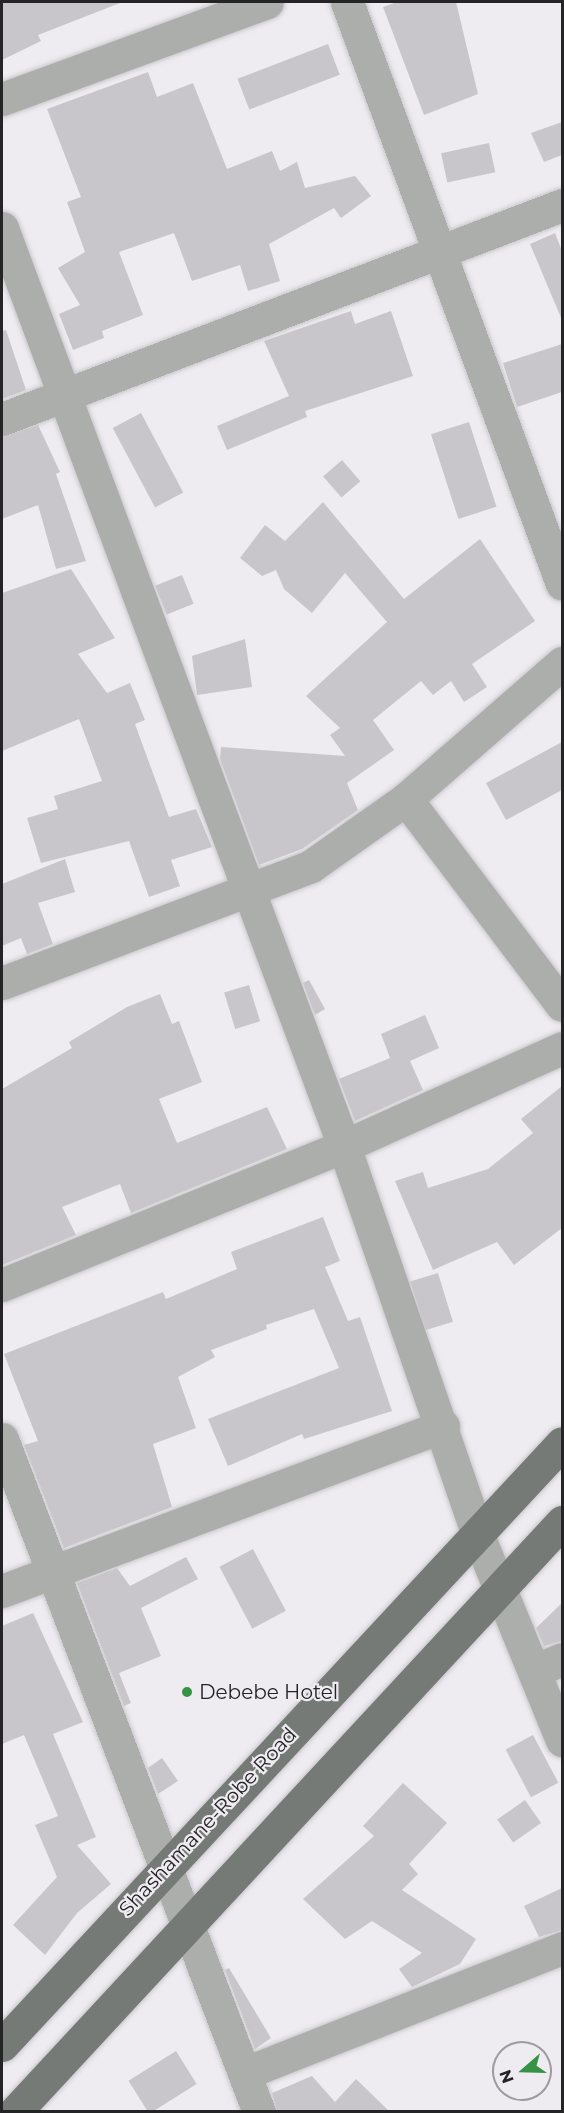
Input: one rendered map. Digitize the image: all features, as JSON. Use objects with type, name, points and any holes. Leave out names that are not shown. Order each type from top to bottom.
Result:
[{"type":"main road","name":"Shashamane-Robe Road","points":[[2,2045],[562,1443]]},
{"type":"main road","points":[[15,2112],[190,1920],[562,1522]]},
{"type":"street","points":[[2,99],[267,2]]},
{"type":"street","points":[[347,2],[562,584]]},
{"type":"street","points":[[2,419],[562,204]]},
{"type":"street","points":[[2,228],[344,1146],[443,1426],[477,1533],[503,1587],[548,1665],[562,1740]]},
{"type":"street","points":[[2,983],[249,886],[310,866],[406,799],[562,663]]},
{"type":"street","points":[[406,799],[562,1005]]},
{"type":"street","points":[[2,1285],[344,1146],[562,1048]]},
{"type":"street","points":[[2,1591],[443,1426]]},
{"type":"street","points":[[2,1439],[50,1572],[166,1867],[190,1920],[259,2112]]},
{"type":"street","points":[[245,2073],[562,1948]]},
{"type":"building","points":[[2,2],[120,3],[38,35],[41,41],[2,60]]},
{"type":"building","points":[[397,2],[456,2],[478,94],[424,115],[383,7]]},
{"type":"building","points":[[328,44],[340,75],[249,110],[237,79]]},
{"type":"building","points":[[148,72],[157,97],[193,83],[227,169],[272,151],[280,171],[297,162],[305,188],[355,176],[371,196],[341,218],[334,208],[269,244],[280,281],[248,291],[240,265],[192,281],[174,233],[119,252],[143,315],[102,331],[104,338],[73,350],[59,314],[80,305],[58,268],[85,252],[67,202],[81,197],[47,109]]},
{"type":"building","points":[[562,122],[562,155],[544,162],[531,133]]},
{"type":"building","points":[[489,143],[495,172],[447,183],[441,153]]},
{"type":"building","points":[[555,233],[562,251],[562,320],[530,244]]},
{"type":"building","points":[[351,311],[355,324],[391,311],[413,376],[305,411],[307,417],[227,450],[217,426],[289,396],[264,341]]},
{"type":"building","points":[[6,330],[26,390],[2,399],[2,331]]},
{"type":"building","points":[[562,344],[562,392],[517,407],[503,363]]},
{"type":"building","points":[[141,413],[183,492],[155,507],[113,428]]},
{"type":"building","points":[[469,422],[497,507],[458,519],[431,434]]},
{"type":"building","points":[[38,425],[60,472],[56,474],[86,561],[56,569],[38,505],[2,519],[2,437]]},
{"type":"building","points":[[342,460],[360,481],[342,498],[323,476]]},
{"type":"building","points":[[323,502],[404,599],[480,539],[535,621],[472,664],[487,687],[464,702],[451,681],[433,695],[421,681],[373,720],[394,750],[347,783],[358,810],[302,849],[259,865],[220,759],[221,747],[345,756],[330,735],[340,728],[306,696],[387,622],[345,573],[312,613],[284,589],[276,570],[262,576],[240,558],[265,525],[285,541]]},
{"type":"building","points":[[71,569],[115,638],[78,654],[107,693],[130,683],[145,720],[135,724],[169,817],[196,809],[212,847],[171,860],[180,886],[149,897],[129,841],[41,863],[27,818],[58,809],[54,796],[102,781],[79,719],[2,751],[2,593]]},
{"type":"building","points":[[182,575],[194,604],[167,615],[155,586]]},
{"type":"building","points":[[245,639],[252,687],[197,695],[192,656]]},
{"type":"building","points":[[562,742],[562,790],[506,820],[486,783]]},
{"type":"building","points":[[65,859],[75,892],[38,903],[53,944],[27,954],[21,938],[2,946],[2,884]]},
{"type":"building","points":[[309,980],[325,1009],[315,1015],[303,983]]},
{"type":"building","points":[[249,985],[260,1021],[235,1029],[224,993]]},
{"type":"building","points":[[160,994],[172,1024],[179,1021],[202,1082],[159,1099],[177,1143],[267,1107],[287,1149],[131,1213],[120,1184],[62,1207],[76,1235],[2,1265],[2,1089],[72,1048],[69,1042],[127,1007]]},
{"type":"building","points":[[425,1015],[439,1048],[410,1061],[423,1090],[355,1121],[339,1079],[390,1058],[381,1034]]},
{"type":"building","points":[[562,1086],[562,1228],[514,1265],[497,1242],[433,1270],[395,1181],[423,1172],[428,1188],[488,1169],[533,1133],[521,1119]]},
{"type":"building","points":[[323,1217],[340,1261],[325,1267],[348,1321],[360,1317],[392,1411],[304,1439],[302,1434],[228,1466],[208,1419],[339,1368],[314,1309],[266,1325],[267,1329],[211,1350],[215,1357],[178,1377],[196,1428],[153,1444],[172,1507],[64,1548],[24,1445],[38,1441],[4,1354],[163,1292],[166,1299],[237,1269],[231,1252]]},
{"type":"building","points":[[438,1273],[453,1322],[425,1330],[410,1281]]},
{"type":"building","points":[[253,1549],[286,1611],[252,1629],[219,1567]]},
{"type":"building","points":[[186,1557],[198,1579],[141,1608],[161,1656],[119,1673],[131,1703],[124,1706],[77,1583],[117,1568],[130,1586]]},
{"type":"building","points":[[562,1603],[562,1641],[544,1646],[536,1628]]},
{"type":"building","points":[[33,1613],[83,1722],[53,1734],[96,1837],[77,1845],[111,1884],[77,1913],[45,1955],[13,1925],[57,1877],[35,1825],[58,1816],[24,1735],[2,1744],[2,1626]]},
{"type":"building","points":[[533,1735],[558,1783],[531,1797],[506,1750]]},
{"type":"building","points":[[162,1758],[178,1781],[158,1794],[148,1768]]},
{"type":"building","points":[[403,1783],[447,1823],[409,1864],[418,1874],[402,1890],[476,1939],[460,1964],[412,1987],[399,1969],[422,1953],[372,1921],[345,1939],[303,1899],[374,1836],[363,1826]]},
{"type":"building","points":[[525,1800],[541,1823],[513,1842],[497,1820]]},
{"type":"building","points":[[562,1888],[562,1930],[539,1937],[524,1906]]},
{"type":"building","points":[[229,1968],[271,2038],[255,2049],[225,1970]]},
{"type":"building","points":[[176,2051],[197,2084],[152,2112],[148,2112],[129,2081]]},
{"type":"building","points":[[312,2076],[335,2102],[356,2079],[390,2112],[277,2112],[272,2093]]},
{"type":"place","name":"Debebe Hotel","points":[[187,1692]]}]
